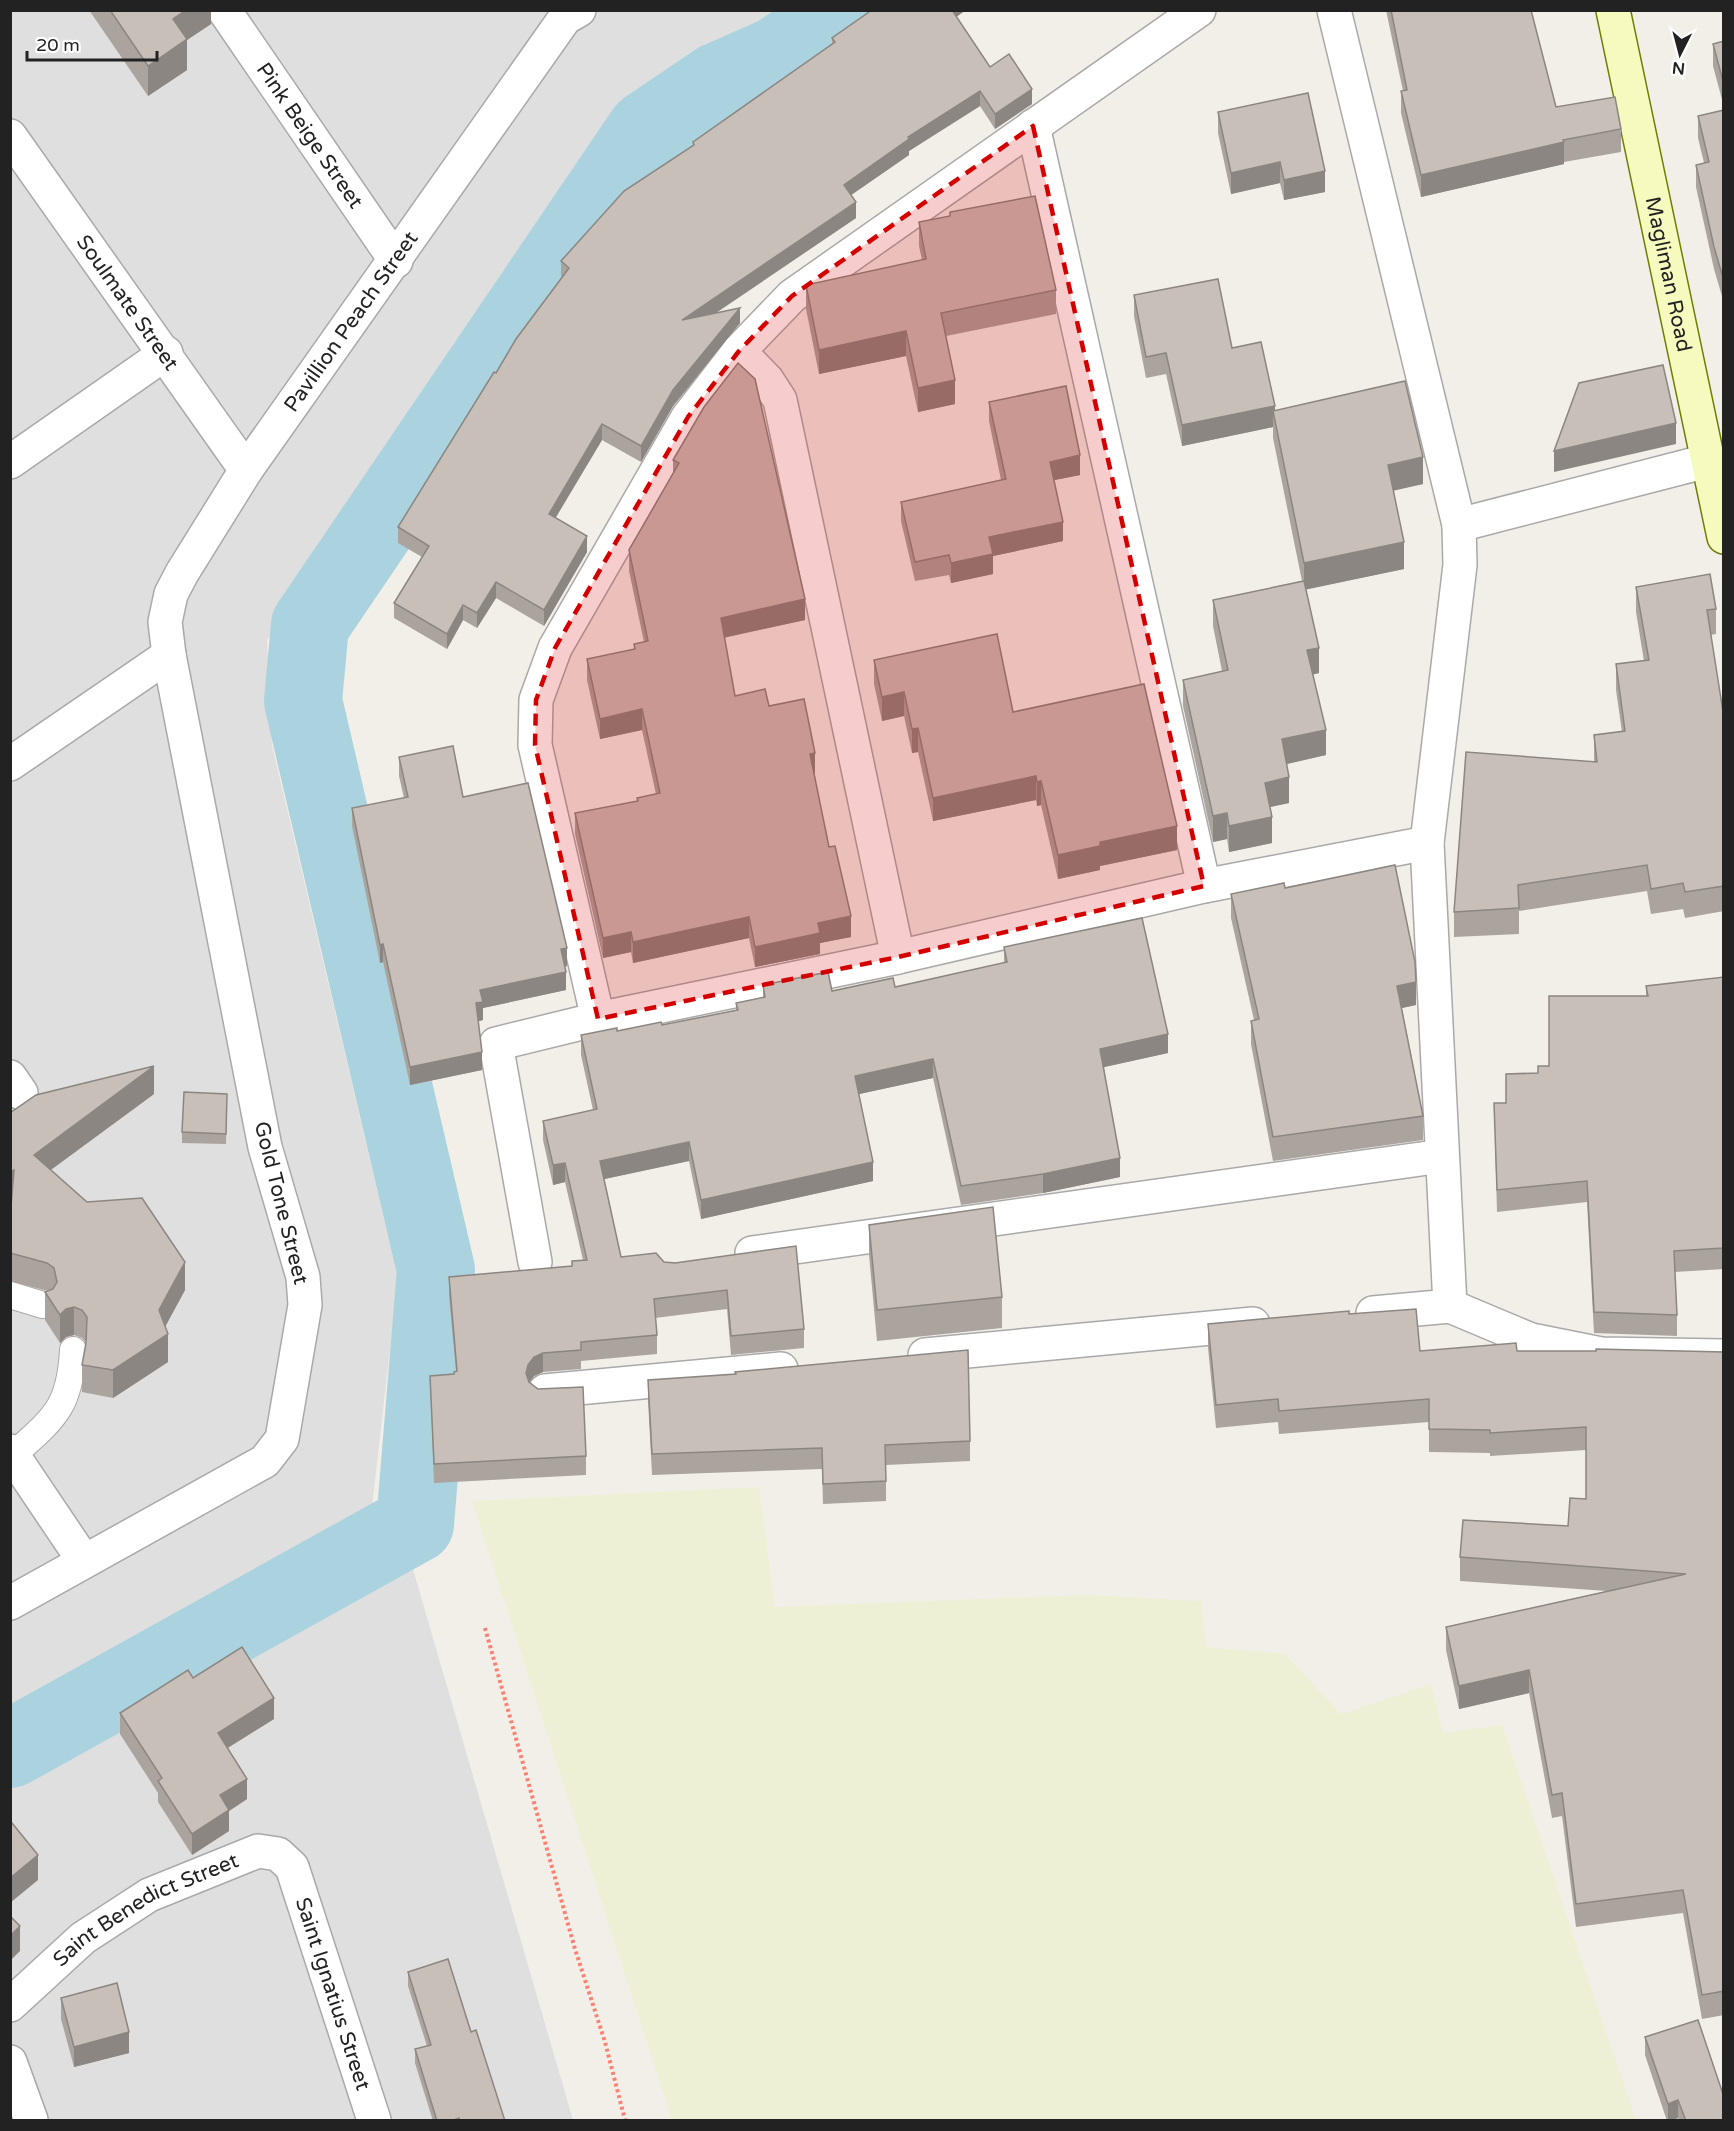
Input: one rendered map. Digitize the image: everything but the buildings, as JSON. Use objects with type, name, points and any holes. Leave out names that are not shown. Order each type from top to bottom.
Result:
[{"type":"street","name":"Pink Beige Street","points":[[224,10],[396,261]]},
{"type":"street","points":[[598,1019],[535,746],[536,700],[555,648],[688,417],[739,351],[792,296],[1199,10]]},
{"type":"street","points":[[1334,10],[1459,525],[1460,565],[1427,843],[1450,1306]]},
{"type":"street","name":"Magliman Road","points":[[1613,10],[1724,537]]},
{"type":"street","name":"Pavillion Peach Street","points":[[170,655],[165,622],[171,594],[246,470],[396,261],[568,13]]},
{"type":"street","points":[[1033,126],[1204,886]]},
{"type":"street","name":"Soulmate Street","points":[[10,136],[166,353],[246,470]]},
{"type":"street","points":[[739,351],[766,380],[780,400],[898,957]]},
{"type":"street","points":[[10,462],[166,353]]},
{"type":"street","points":[[1459,525],[1707,461]]},
{"type":"street","points":[[10,764],[170,655]]},
{"type":"street","name":"Gold Tone Street","points":[[10,1603],[265,1461],[282,1439],[305,1305],[303,1277],[265,1147],[170,655]]},
{"type":"street","points":[[536,1262],[496,1044],[598,1019],[898,957],[1204,886],[1427,843]]},
{"type":"street","points":[[720,1257],[1442,1156]]},
{"type":"street","points":[[1343,1316],[1450,1306],[1531,1340],[1601,1354],[1724,1356]]},
{"type":"street","points":[[890,1358],[1283,1321]]},
{"type":"street","points":[[544,1391],[807,1366]]},
{"type":"street","points":[[12,1453],[84,1561]]},
{"type":"street","name":"Saint Benedict Street","points":[[10,2006],[83,1938],[149,1895],[258,1851],[279,1854],[292,1867]]},
{"type":"street","name":"Saint Ignatius Street","points":[[292,1867],[374,2121]]},
{"type":"street","points":[[10,2062],[31,2121]]},
{"type":"lane","points":[[10,1294],[43,1305]]},
{"type":"lane","points":[[12,1453],[53,1419],[66,1396],[72,1376],[73,1350]]},
{"type":"path","points":[[485,1628],[575,1949],[605,2042],[625,2121]]},
{"type":"highlighted area","points":[[1033,126],[1204,886],[898,957],[598,1019],[535,745],[536,700],[555,648],[688,417],[739,351],[792,296]]},
{"type":"shaded area","points":[[11,11],[812,11],[777,36],[630,116],[573,183],[267,640],[272,745],[398,1279],[370,1524],[11,1728]]},
{"type":"shaded area","points":[[408,1552],[573,2120],[11,2120],[10,1780]]},
{"type":"green space","points":[[759,1487],[775,1607],[1086,1595],[1201,1601],[1206,1647],[1285,1654],[1341,1714],[1431,1684],[1443,1733],[1502,1725],[1636,2120],[672,2120],[472,1501]]},
{"type":"waterway","points":[[10,1749],[415,1524],[436,1270],[303,701],[310,625],[646,130],[717,82],[776,56],[845,10]]}]
